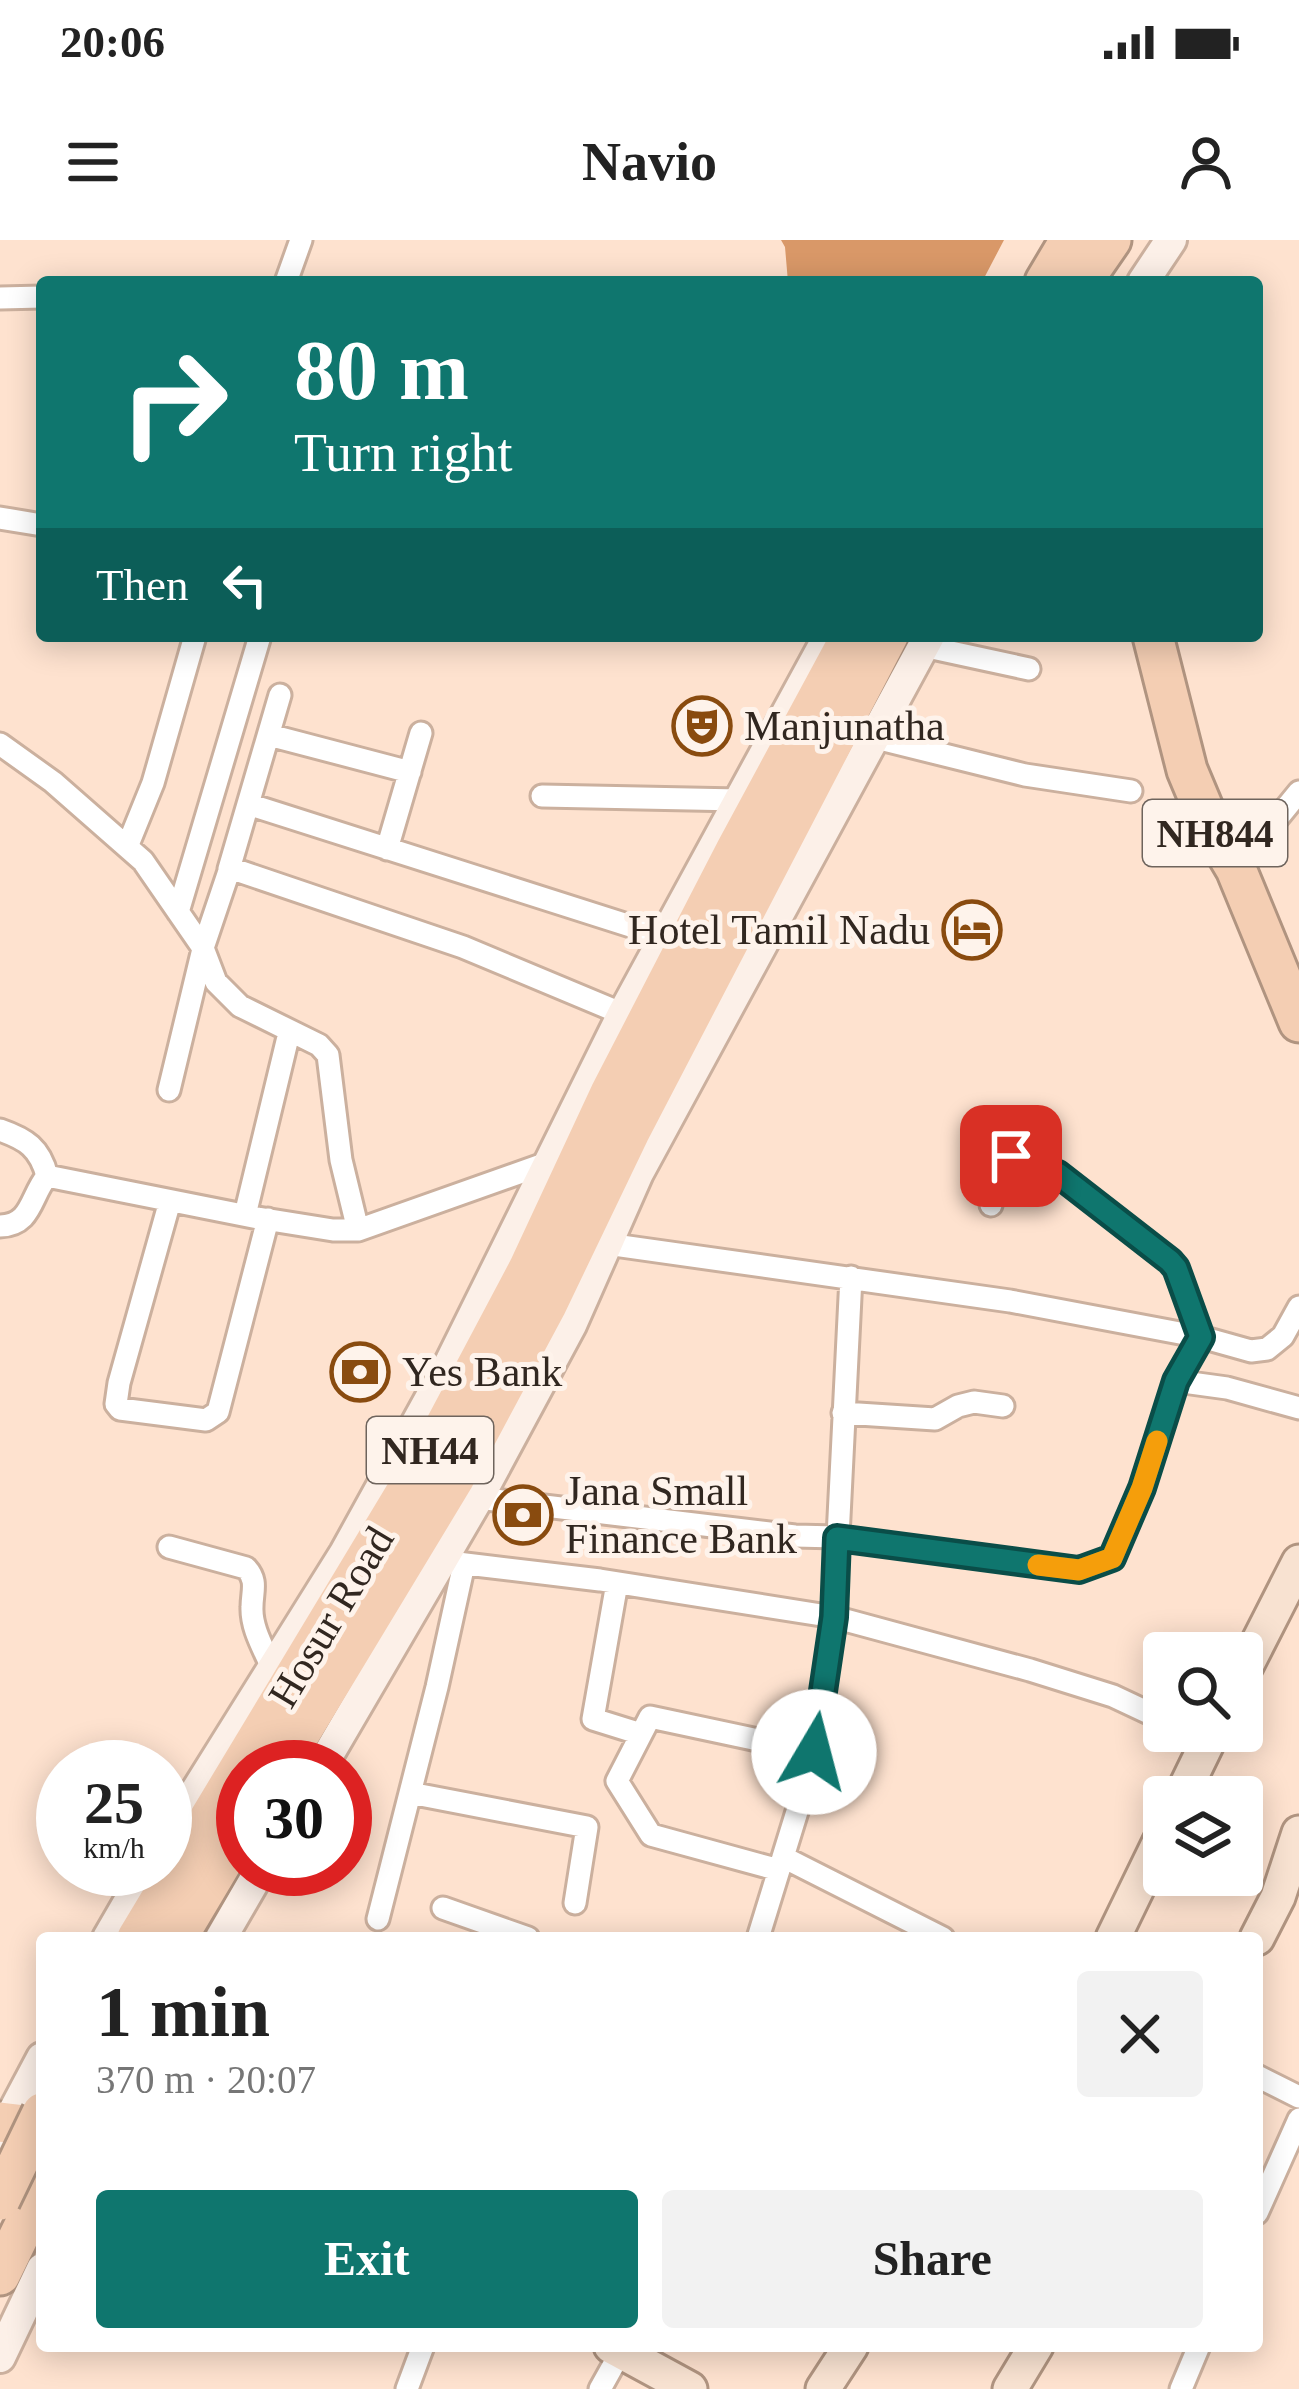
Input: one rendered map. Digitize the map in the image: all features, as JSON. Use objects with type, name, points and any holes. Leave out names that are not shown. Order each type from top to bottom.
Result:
[{"type":"highway","points":[[1052,276],[1078,253]]},
{"type":"highway","name":"NH44","points":[[621,1111],[736,849],[848,642]]},
{"type":"highway","name":"NH44","points":[[621,1111],[911,642]]},
{"type":"highway","name":"NH844","points":[[1155,642],[1187,770],[1210,825],[1236,869],[1299,1022]]},
{"type":"highway","name":"Hosur Road","points":[[296,1740],[454,1479],[547,1305],[621,1111]]},
{"type":"highway","name":"Hosur Road","points":[[273,1740],[528,1269],[621,1111]]},
{"type":"highway","name":"Hosur Road","points":[[142,1932],[216,1834]]},
{"type":"highway","name":"Hosur Road","points":[[180,1932],[216,1851]]},
{"type":"highway","points":[[0,2200],[15,2128]]},
{"type":"highway","points":[[0,2275],[36,2200]]},
{"type":"main road","points":[[1263,1633],[1299,1562]]},
{"type":"main road","points":[[1260,1932],[1278,1897],[1299,1833]]},
{"type":"main road","points":[[1116,1932],[1143,1876]]},
{"type":"main road","points":[[626,2352],[690,2389]]},
{"type":"main road","points":[[823,2389],[847,2352]]},
{"type":"main road","points":[[1010,2389],[1032,2352]]},
{"type":"street","points":[[288,276],[302,240]]},
{"type":"street","points":[[1147,276],[1171,240]]},
{"type":"street","points":[[1034,276],[1078,253]]},
{"type":"street","points":[[0,298],[36,297]]},
{"type":"street","points":[[0,518],[36,524]]},
{"type":"street","points":[[127,847],[153,783],[193,642]]},
{"type":"street","points":[[178,912],[258,642]]},
{"type":"street","points":[[377,1919],[410,1793],[453,1563],[478,1498],[572,1325],[607,1244],[621,1111],[623,1014],[826,642]]},
{"type":"street","points":[[47,1176],[256,1217],[358,1230],[550,1162],[621,1111],[872,737],[912,642]]},
{"type":"street","points":[[925,642],[1029,669]]},
{"type":"street","points":[[169,1090],[203,948],[280,695]]},
{"type":"street","points":[[387,849],[421,733]]},
{"type":"street","points":[[269,735],[410,772]]},
{"type":"street","points":[[872,737],[1025,775],[1131,791]]},
{"type":"street","points":[[0,743],[53,782],[143,861],[203,948],[216,982],[240,1006],[328,1055],[341,1160],[358,1230]]},
{"type":"street","points":[[1236,869],[1299,792]]},
{"type":"street","points":[[542,796],[739,800]]},
{"type":"street","points":[[248,805],[665,937]]},
{"type":"street","points":[[230,869],[463,947],[623,1014]]},
{"type":"street","points":[[170,1201],[116,1404],[120,1409],[206,1420],[218,1412],[290,1033]]},
{"type":"street","points":[[0,1130],[32,1144],[47,1176]]},
{"type":"street","points":[[478,1498],[1079,1570],[1112,1558],[1142,1488],[1176,1381],[1201,1337],[1170,1261],[1058,1174],[1003,1156],[991,1205]]},
{"type":"street","points":[[192,1797],[345,1553],[451,1361],[550,1162]]},
{"type":"street","points":[[0,1226],[14,1226],[27,1216],[47,1176]]},
{"type":"street","points":[[607,1244],[1010,1301],[1251,1351],[1267,1349],[1283,1336],[1299,1307]]},
{"type":"street","points":[[760,1932],[814,1752],[834,1617],[851,1277]]},
{"type":"street","points":[[1176,1381],[1227,1388],[1299,1408]]},
{"type":"street","points":[[843,1413],[935,1419],[974,1402],[1004,1406]]},
{"type":"street","points":[[169,1546],[252,1573],[253,1623],[272,1668]]},
{"type":"street","points":[[453,1563],[834,1617],[1030,1670],[1143,1710]]},
{"type":"street","points":[[338,1740],[453,1563]]},
{"type":"street","points":[[617,1583],[592,1719],[641,1734]]},
{"type":"street","points":[[814,1752],[650,1717],[617,1781],[651,1835],[781,1864],[877,1902],[932,1932]]},
{"type":"street","points":[[410,1793],[587,1827],[575,1903]]},
{"type":"street","points":[[111,1932],[132,1896]]},
{"type":"street","points":[[224,1932],[245,1896]]},
{"type":"street","points":[[442,1907],[512,1932]]},
{"type":"street","points":[[15,2128],[36,2073]]},
{"type":"street","points":[[1263,2079],[1299,2097]]},
{"type":"street","points":[[1263,2200],[1299,2119]]},
{"type":"street","points":[[0,2357],[36,2282]]},
{"type":"street","points":[[407,2389],[421,2352]]},
{"type":"street","points":[[600,2389],[617,2352]]},
{"type":"street","points":[[1181,2389],[1196,2352]]},
{"type":"shaded area","points":[[781,240],[1004,240],[985,276],[787,276]]},
{"type":"slow traffic","points":[[1038,1565],[1079,1570],[1112,1558],[1157,1441]]},
{"type":"place","name":"Manjunatha","points":[[702,726]]},
{"type":"place","name":"Hotel Tamil Nadu","points":[[972,930]]},
{"type":"place","name":"Yes Bank","points":[[360,1372]]},
{"type":"place","name":"Jana Small Finance Bank","points":[[523,1515]]},
{"type":"route","points":[[814,1752],[834,1617],[837,1538],[1079,1570],[1112,1558],[1142,1488],[1176,1381],[1201,1337],[1170,1261],[1058,1174],[1011,1156]]}]
